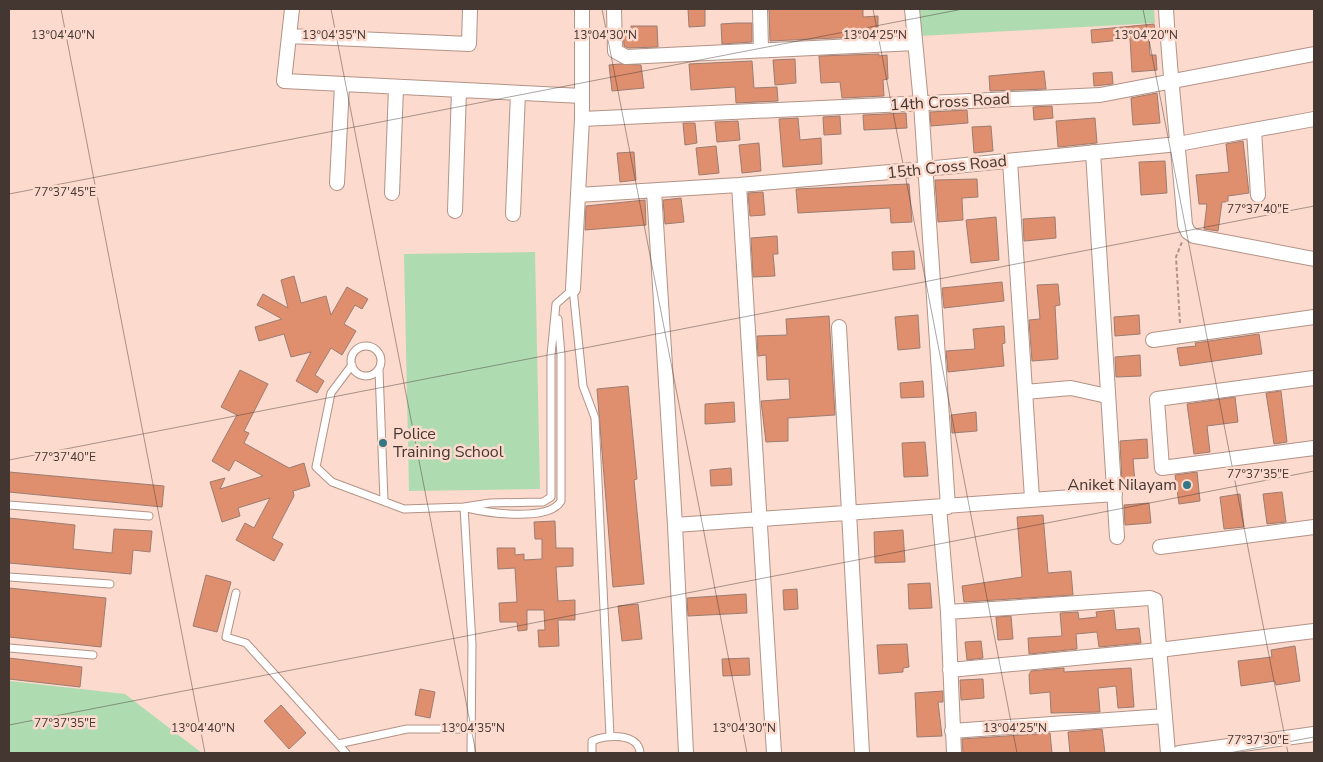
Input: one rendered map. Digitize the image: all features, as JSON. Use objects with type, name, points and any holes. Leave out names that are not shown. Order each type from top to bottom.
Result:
[{"type":"street","points":[[292,9],[284,81],[582,96]]},
{"type":"street","points":[[289,36],[469,44],[470,9]]},
{"type":"street","points":[[573,289],[582,119],[582,9]]},
{"type":"street","points":[[614,9],[615,51],[626,57],[915,43]]},
{"type":"street","points":[[760,9],[761,49]]},
{"type":"street","points":[[912,9],[925,169],[944,507],[954,753]]},
{"type":"street","points":[[1169,9],[1170,81],[1185,225],[1188,232],[1194,236],[1314,259]]},
{"type":"street","name":"14th Cross Road","points":[[582,119],[1100,95],[1314,54]]},
{"type":"street","points":[[337,183],[342,85]]},
{"type":"street","points":[[392,193],[396,88]]},
{"type":"street","points":[[455,211],[459,90]]},
{"type":"street","points":[[513,214],[518,93]]},
{"type":"street","name":"15th Cross Road","points":[[578,196],[739,185],[925,169],[1178,144],[1314,118]]},
{"type":"street","points":[[1254,130],[1258,195]]},
{"type":"street","points":[[1093,152],[1117,537]]},
{"type":"street","points":[[1010,161],[1032,498]]},
{"type":"street","points":[[739,185],[774,753]]},
{"type":"street","points":[[654,191],[675,525],[686,753]]},
{"type":"street","points":[[1153,340],[1314,317]]},
{"type":"street","points":[[840,327],[848,514],[862,753]]},
{"type":"street","points":[[1314,378],[1157,398],[1162,468],[1314,448]]},
{"type":"street","points":[[1025,392],[1071,388],[1108,396]]},
{"type":"street","points":[[675,525],[944,507],[1032,498],[1115,494]]},
{"type":"street","points":[[1160,547],[1314,527]]},
{"type":"street","points":[[948,612],[1150,598],[1155,600],[1168,753]]},
{"type":"street","points":[[950,670],[1159,650],[1314,631]]},
{"type":"street","points":[[952,731],[1165,716]]},
{"type":"street","points":[[1179,753],[1314,734]]},
{"type":"lane","points":[[384,501],[379,370],[382,361],[378,351],[369,346],[364,346],[355,351],[352,366],[331,393],[316,468],[332,482],[404,509],[464,507],[489,514],[545,512],[555,509],[561,501],[561,355],[556,304],[573,289]]},
{"type":"lane","points":[[573,289],[583,386],[595,418],[610,736]]},
{"type":"lane","points":[[352,366],[357,373],[366,377],[379,370]]},
{"type":"lane","points":[[9,505],[149,516]]},
{"type":"lane","points":[[464,507],[472,644],[471,753]]},
{"type":"lane","points":[[9,577],[110,584]]},
{"type":"lane","points":[[236,593],[226,638],[246,643],[346,753]]},
{"type":"lane","points":[[9,648],[93,655]]},
{"type":"lane","points":[[338,744],[407,729],[471,729]]},
{"type":"lane","points":[[592,753],[592,741],[610,736],[636,742],[640,746],[640,753]]},
{"type":"path","points":[[1178,337],[1181,317],[1176,276],[1176,257],[1179,245],[1185,237],[1194,236]]},
{"type":"green space","points":[[917,9],[1154,9],[1155,23],[920,36]]},
{"type":"green space","points":[[535,252],[540,489],[409,491],[404,254]]},
{"type":"green space","points":[[9,681],[125,694],[202,753],[9,753]]},
{"type":"building","points":[[688,9],[705,9],[705,26],[689,27]]},
{"type":"building","points":[[769,9],[863,9],[863,17],[878,16],[878,36],[770,41]]},
{"type":"building","points":[[752,23],[752,42],[722,44],[721,24]]},
{"type":"building","points":[[1154,24],[1156,37],[1149,38],[1150,55],[1156,55],[1157,70],[1132,72],[1130,39],[1092,43],[1091,30]]},
{"type":"building","points":[[631,26],[657,26],[658,47],[628,48],[624,46],[623,29],[631,29]]},
{"type":"building","points":[[879,54],[879,56],[887,55],[888,79],[883,80],[884,96],[842,98],[840,82],[821,83],[819,56]]},
{"type":"building","points":[[795,59],[796,83],[775,85],[773,60]]},
{"type":"building","points":[[752,61],[754,88],[777,87],[778,101],[736,103],[735,87],[691,90],[689,64]]},
{"type":"building","points":[[609,65],[641,65],[644,88],[612,91]]},
{"type":"building","points":[[1044,71],[1046,89],[990,91],[989,76]]},
{"type":"building","points":[[1112,72],[1113,84],[1094,86],[1093,73]]},
{"type":"building","points":[[1157,93],[1160,123],[1133,125],[1131,98]]},
{"type":"building","points":[[1052,106],[1053,118],[1034,120],[1033,107]]},
{"type":"building","points":[[967,110],[968,123],[931,126],[930,112]]},
{"type":"building","points":[[906,113],[907,128],[864,130],[863,115]]},
{"type":"building","points":[[840,116],[841,134],[824,135],[823,117]]},
{"type":"building","points":[[798,118],[800,140],[821,138],[822,164],[783,167],[779,119]]},
{"type":"building","points":[[1095,118],[1097,143],[1058,147],[1056,121]]},
{"type":"building","points":[[738,121],[740,140],[717,142],[715,122]]},
{"type":"building","points":[[683,123],[695,123],[697,143],[685,145]]},
{"type":"building","points":[[991,126],[993,151],[974,153],[972,127]]},
{"type":"building","points":[[1243,141],[1249,193],[1228,196],[1228,202],[1222,202],[1218,231],[1204,229],[1207,204],[1199,204],[1196,175],[1229,172],[1226,144]]},
{"type":"building","points":[[759,143],[761,171],[742,173],[739,145]]},
{"type":"building","points":[[716,146],[719,173],[699,175],[696,148]]},
{"type":"building","points":[[634,152],[636,180],[620,182],[617,153]]},
{"type":"building","points":[[1165,161],[1167,193],[1141,195],[1139,162]]},
{"type":"building","points":[[977,179],[978,197],[962,198],[963,220],[938,222],[935,180]]},
{"type":"building","points":[[909,184],[912,222],[891,223],[890,208],[798,213],[796,189]]},
{"type":"building","points":[[763,192],[765,215],[750,216],[748,193]]},
{"type":"building","points":[[681,198],[684,222],[665,224],[663,200]]},
{"type":"building","points":[[645,200],[646,225],[585,230],[586,206]]},
{"type":"building","points":[[996,217],[999,260],[971,263],[966,220]]},
{"type":"building","points":[[1055,217],[1056,238],[1024,241],[1023,219]]},
{"type":"building","points":[[777,236],[778,254],[773,254],[775,276],[753,277],[751,238]]},
{"type":"building","points":[[914,251],[915,269],[893,270],[892,252]]},
{"type":"building","points":[[294,276],[301,303],[326,296],[331,315],[347,287],[368,299],[362,309],[355,305],[344,324],[356,331],[342,355],[331,348],[315,375],[324,381],[317,393],[296,381],[311,352],[291,357],[284,334],[259,341],[255,327],[282,319],[257,305],[263,294],[288,308],[281,280]]},
{"type":"building","points":[[1002,282],[1004,301],[944,308],[942,288]]},
{"type":"building","points":[[1058,284],[1060,305],[1055,306],[1058,359],[1032,361],[1029,320],[1040,319],[1037,285]]},
{"type":"building","points":[[918,315],[920,348],[898,350],[895,317]]},
{"type":"building","points":[[1139,315],[1140,334],[1115,336],[1114,317]]},
{"type":"building","points":[[829,316],[835,415],[788,418],[788,441],[766,442],[761,401],[790,399],[789,379],[767,380],[766,355],[758,356],[757,336],[787,335],[786,319]]},
{"type":"building","points":[[1004,326],[1005,343],[1002,344],[1004,366],[948,372],[946,351],[975,349],[973,329]]},
{"type":"building","points":[[1259,334],[1262,354],[1180,366],[1177,348],[1196,346],[1195,343]]},
{"type":"building","points":[[1140,355],[1141,376],[1116,377],[1115,357]]},
{"type":"building","points":[[240,370],[268,384],[244,431],[249,433],[244,443],[289,468],[304,463],[310,486],[293,491],[294,496],[272,538],[283,544],[274,561],[236,540],[245,523],[254,528],[270,498],[238,508],[240,516],[222,522],[210,482],[225,478],[220,489],[263,476],[235,460],[229,471],[212,461],[237,415],[221,407]]},
{"type":"building","points":[[923,381],[924,397],[901,398],[900,383]]},
{"type":"building","points":[[628,386],[637,479],[634,480],[644,584],[613,587],[597,389]]},
{"type":"building","points":[[1281,391],[1287,442],[1274,444],[1266,393]]},
{"type":"building","points":[[1235,397],[1238,422],[1207,426],[1210,452],[1194,454],[1187,404]]},
{"type":"building","points":[[734,402],[735,422],[705,424],[705,404]]},
{"type":"building","points":[[976,412],[977,431],[952,433],[951,415]]},
{"type":"building","points":[[1147,439],[1148,458],[1133,459],[1135,483],[1122,484],[1120,441]]},
{"type":"building","points":[[925,442],[928,476],[904,477],[902,443]]},
{"type":"building","points":[[731,468],[732,485],[711,486],[710,470]]},
{"type":"building","points":[[9,472],[164,486],[162,507],[9,492]]},
{"type":"building","name":"Aniket Nilayam","points":[[1197,472],[1200,501],[1179,504],[1175,475]]},
{"type":"building","points":[[1282,492],[1286,522],[1267,524],[1263,494]]},
{"type":"building","points":[[1240,494],[1244,527],[1224,529],[1220,497]]},
{"type":"building","points":[[1149,503],[1151,523],[1125,525],[1124,505]]},
{"type":"building","points":[[1043,515],[1048,573],[1071,571],[1073,595],[964,602],[962,586],[1022,577],[1017,517]]},
{"type":"building","points":[[9,518],[75,525],[73,549],[112,553],[114,529],[152,531],[150,552],[133,550],[131,574],[9,563]]},
{"type":"building","points":[[555,521],[556,548],[573,548],[573,566],[556,567],[558,601],[575,600],[575,620],[558,620],[559,646],[539,647],[538,630],[545,630],[544,610],[527,610],[527,630],[518,631],[517,622],[500,622],[499,603],[517,602],[515,568],[498,569],[497,548],[515,548],[515,555],[524,554],[524,560],[542,559],[542,539],[535,539],[534,522]]},
{"type":"building","points":[[903,530],[905,562],[875,563],[874,532]]},
{"type":"building","points":[[206,575],[231,582],[217,632],[193,626]]},
{"type":"building","points":[[930,583],[932,608],[909,609],[908,584]]},
{"type":"building","points":[[9,588],[106,598],[101,647],[9,637]]},
{"type":"building","points":[[797,589],[798,609],[784,610],[783,590]]},
{"type":"building","points":[[746,594],[747,613],[688,616],[687,598]]},
{"type":"building","points":[[638,604],[642,639],[622,641],[618,606]]},
{"type":"building","points":[[1114,610],[1116,630],[1139,628],[1141,643],[1099,647],[1097,632],[1076,634],[1077,649],[1029,654],[1028,638],[1062,636],[1060,613],[1078,612],[1079,619],[1097,617],[1096,612]]},
{"type":"building","points":[[1011,616],[1013,639],[998,640],[996,617]]},
{"type":"building","points":[[981,641],[983,658],[967,660],[965,642]]},
{"type":"building","points":[[907,644],[909,667],[903,668],[903,672],[879,674],[877,645]]},
{"type":"building","points":[[1295,646],[1300,681],[1276,685],[1275,681],[1241,686],[1238,661],[1272,657],[1271,650]]},
{"type":"building","points":[[9,658],[82,667],[80,687],[9,679]]},
{"type":"building","points":[[749,658],[750,675],[723,676],[722,659]]},
{"type":"building","points":[[1064,668],[1064,672],[1131,668],[1134,707],[1118,708],[1116,686],[1098,688],[1100,712],[1051,713],[1050,692],[1030,694],[1029,675],[1031,671]]},
{"type":"building","points":[[983,679],[984,698],[961,700],[960,680]]},
{"type":"building","points":[[420,689],[435,692],[430,718],[415,715]]},
{"type":"building","points":[[943,691],[943,702],[938,702],[942,736],[917,737],[915,693]]},
{"type":"building","points":[[281,705],[306,733],[289,749],[264,721]]},
{"type":"building","points":[[1102,729],[1105,753],[1070,753],[1068,732]]},
{"type":"building","points":[[1050,733],[1052,753],[963,753],[962,739]]},
{"type":"place","name":"Police Training School","points":[[383,443]]},
{"type":"place","name":"Aniket Nilayam","points":[[1187,485]]}]
